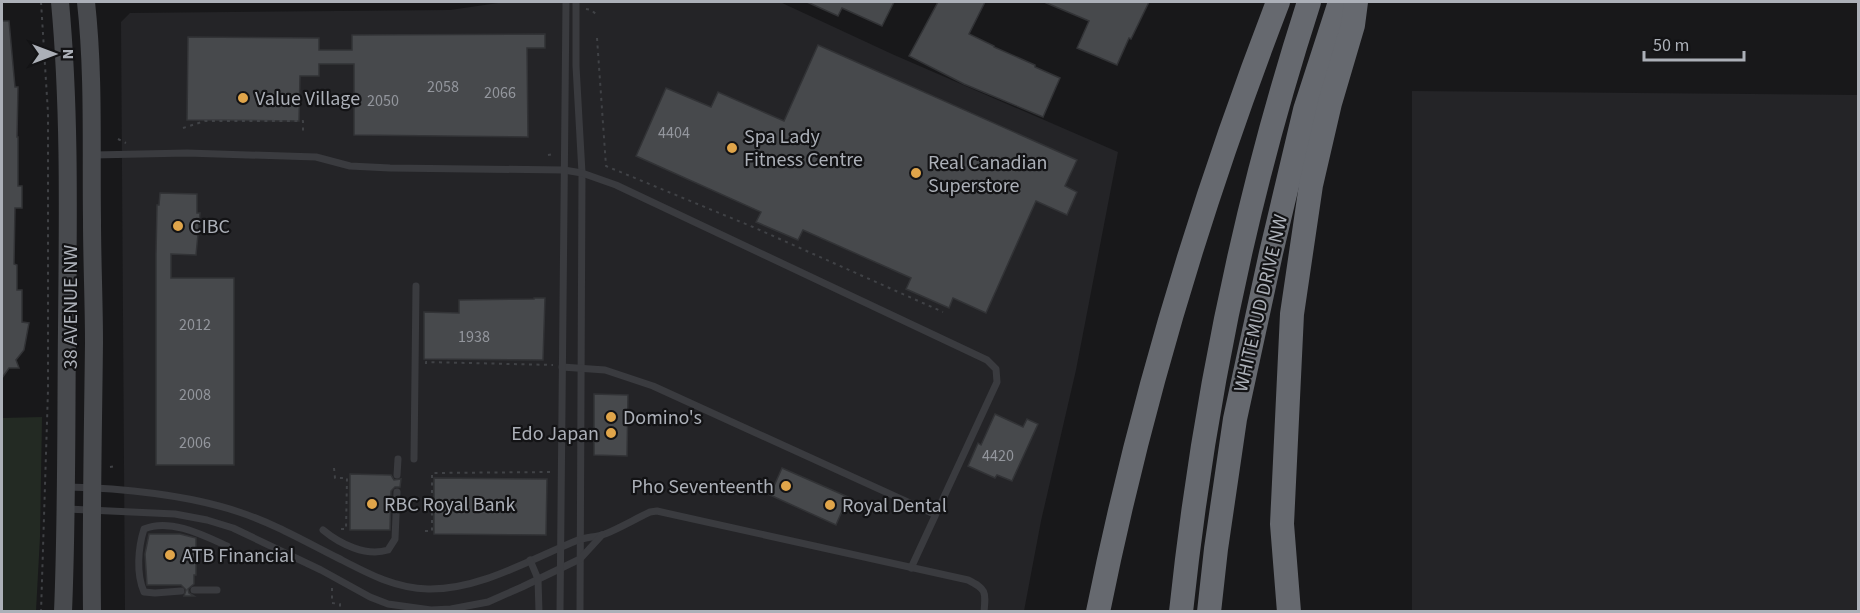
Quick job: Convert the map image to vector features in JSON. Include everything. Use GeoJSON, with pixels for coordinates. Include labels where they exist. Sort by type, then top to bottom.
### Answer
{"type":"FeatureCollection","features":[{"type":"Feature","properties":{"kind":"highway"},"geometry":{"type":"LineString","coordinates":[[1098,612],[1149,394],[1209,200],[1253,67],[1278,2]]}},
{"type":"Feature","properties":{"kind":"highway","name":"WHITEMUD DRIVE NW"},"geometry":{"type":"LineString","coordinates":[[1181,612],[1188,543],[1208,410],[1243,236],[1280,90],[1309,2]]}},
{"type":"Feature","properties":{"kind":"highway","name":"WHITEMUD DRIVE NW"},"geometry":{"type":"LineString","coordinates":[[1209,612],[1235,418],[1305,110],[1340,2]]}},
{"type":"Feature","properties":{"kind":"highway"},"geometry":{"type":"LineString","coordinates":[[1289,612],[1282,524],[1292,314],[1311,185],[1330,103],[1353,25],[1356,2]]}},
{"type":"Feature","properties":{"kind":"main road","name":"38 AVENUE NW"},"geometry":{"type":"LineString","coordinates":[[60,2],[66,79],[67,169],[65,612]]}},
{"type":"Feature","properties":{"kind":"main road","name":"38 AVENUE NW"},"geometry":{"type":"LineString","coordinates":[[86,2],[92,72],[94,341],[91,488],[92,612]]}},
{"type":"Feature","properties":{"kind":"lane"},"geometry":{"type":"LineString","coordinates":[[560,612],[566,2]]}},
{"type":"Feature","properties":{"kind":"lane"},"geometry":{"type":"LineString","coordinates":[[576,2],[576,66],[582,173],[580,612]]}},
{"type":"Feature","properties":{"kind":"lane"},"geometry":{"type":"LineString","coordinates":[[92,155],[187,153],[316,156],[350,166],[564,170],[582,173],[616,185],[994,365],[997,382],[911,568]]}},
{"type":"Feature","properties":{"kind":"lane"},"geometry":{"type":"LineString","coordinates":[[414,459],[417,286]]}},
{"type":"Feature","properties":{"kind":"lane"},"geometry":{"type":"LineString","coordinates":[[562,368],[613,372],[653,386],[934,514]]}},
{"type":"Feature","properties":{"kind":"lane"},"geometry":{"type":"LineString","coordinates":[[397,475],[398,459]]}},
{"type":"Feature","properties":{"kind":"lane"},"geometry":{"type":"LineString","coordinates":[[66,487],[176,498],[240,512],[386,582],[426,589],[448,588],[506,570],[581,539],[602,535],[650,512],[657,511],[968,580],[983,588],[984,612]]}},
{"type":"Feature","properties":{"kind":"lane"},"geometry":{"type":"LineString","coordinates":[[323,530],[350,547],[367,551],[388,550],[393,546],[395,539],[397,492]]}},
{"type":"Feature","properties":{"kind":"lane"},"geometry":{"type":"LineString","coordinates":[[66,509],[175,514],[207,520],[233,528],[321,570],[370,597],[388,604],[431,610],[488,602],[580,559],[602,535]]}},
{"type":"Feature","properties":{"kind":"lane"},"geometry":{"type":"LineString","coordinates":[[180,591],[144,592],[140,579],[141,542],[144,530],[154,525],[166,525],[210,538],[227,546]]}},
{"type":"Feature","properties":{"kind":"lane"},"geometry":{"type":"LineString","coordinates":[[530,560],[538,579],[539,612]]}},
{"type":"Feature","properties":{"kind":"lane"},"geometry":{"type":"LineString","coordinates":[[194,590],[217,590]]}},
{"type":"Feature","properties":{"kind":"path"},"geometry":{"type":"LineString","coordinates":[[41,2],[48,113],[48,390],[41,612]]}},
{"type":"Feature","properties":{"kind":"path"},"geometry":{"type":"LineString","coordinates":[[585,2],[585,9],[596,14]]}},
{"type":"Feature","properties":{"kind":"path"},"geometry":{"type":"LineString","coordinates":[[597,38],[606,166],[943,312]]}},
{"type":"Feature","properties":{"kind":"path"},"geometry":{"type":"LineString","coordinates":[[183,128],[206,121],[303,121],[303,132]]}},
{"type":"Feature","properties":{"kind":"path"},"geometry":{"type":"LineString","coordinates":[[775,238],[777,231]]}},
{"type":"Feature","properties":{"kind":"path"},"geometry":{"type":"LineString","coordinates":[[924,304],[927,298]]}},
{"type":"Feature","properties":{"kind":"path"},"geometry":{"type":"LineString","coordinates":[[426,370],[426,362],[553,365]]}},
{"type":"Feature","properties":{"kind":"path"},"geometry":{"type":"LineString","coordinates":[[110,467],[116,466]]}},
{"type":"Feature","properties":{"kind":"path"},"geometry":{"type":"LineString","coordinates":[[334,468],[335,478],[347,478],[346,530],[340,530],[339,533]]}},
{"type":"Feature","properties":{"kind":"path"},"geometry":{"type":"LineString","coordinates":[[425,531],[432,531],[432,473],[552,472]]}},
{"type":"Feature","properties":{"kind":"path"},"geometry":{"type":"LineString","coordinates":[[340,604],[340,612]]}},
{"type":"Feature","properties":{"kind":"shaded area"},"geometry":{"type":"Polygon","coordinates":[[[505,2],[780,2],[892,54],[1118,152],[1076,370],[1041,521],[1024,611],[125,611],[121,22],[130,13],[450,10],[505,2]]]}},
{"type":"Feature","properties":{"kind":"shaded area"},"geometry":{"type":"Polygon","coordinates":[[[1412,91],[1858,95],[1858,611],[1412,611],[1412,91]]]}},
{"type":"Feature","properties":{"kind":"shaded area"},"geometry":{"type":"Polygon","coordinates":[[[42,417],[36,611],[2,611],[2,418],[42,417]]]}},
{"type":"Feature","properties":{"kind":"building"},"geometry":{"type":"Polygon","coordinates":[[[807,2],[894,2],[882,26],[842,8],[838,16],[807,2]]]}},
{"type":"Feature","properties":{"kind":"building"},"geometry":{"type":"Polygon","coordinates":[[[938,2],[985,2],[969,34],[1060,78],[1043,117],[964,84],[909,56],[938,2]]]}},
{"type":"Feature","properties":{"kind":"building"},"geometry":{"type":"Polygon","coordinates":[[[1044,2],[1149,2],[1117,65],[1077,48],[1089,21],[1044,2]]]}},
{"type":"Feature","properties":{"kind":"building"},"geometry":{"type":"Polygon","coordinates":[[[2,21],[9,21],[15,87],[18,87],[18,186],[22,186],[22,208],[15,208],[14,264],[17,265],[17,290],[22,290],[22,322],[29,323],[24,350],[16,360],[19,368],[9,368],[2,378],[2,21]]]}},
{"type":"Feature","properties":{"kind":"building"},"geometry":{"type":"Polygon","coordinates":[[[545,34],[545,48],[527,48],[528,137],[354,135],[354,64],[319,64],[319,76],[300,76],[299,121],[187,120],[188,37],[319,38],[319,50],[352,50],[352,35],[545,34]]]}},
{"type":"Feature","properties":{"kind":"building","name":"Real Canadian Superstore"},"geometry":{"type":"Polygon","coordinates":[[[818,45],[1077,160],[1065,186],[1077,192],[1067,215],[1036,201],[986,313],[953,298],[949,308],[906,289],[911,278],[803,230],[798,240],[756,222],[761,212],[636,156],[666,88],[711,107],[718,92],[784,121],[818,45]]]}},
{"type":"Feature","properties":{"kind":"building"},"geometry":{"type":"Polygon","coordinates":[[[160,193],[197,194],[197,213],[200,213],[196,255],[171,254],[171,278],[234,278],[234,465],[156,465],[156,254],[157,205],[159,205],[160,193]]]}},
{"type":"Feature","properties":{"kind":"building"},"geometry":{"type":"Polygon","coordinates":[[[545,298],[543,360],[424,359],[424,312],[459,313],[459,300],[545,298]]]}},
{"type":"Feature","properties":{"kind":"building"},"geometry":{"type":"Polygon","coordinates":[[[594,394],[628,395],[627,456],[594,455],[594,394]]]}},
{"type":"Feature","properties":{"kind":"building"},"geometry":{"type":"Polygon","coordinates":[[[995,414],[1023,427],[1027,419],[1038,424],[1012,481],[997,475],[995,478],[968,466],[978,443],[981,445],[995,414]]]}},
{"type":"Feature","properties":{"kind":"building"},"geometry":{"type":"Polygon","coordinates":[[[782,468],[848,497],[836,525],[770,495],[782,468]]]}},
{"type":"Feature","properties":{"kind":"building","name":"RBC Royal Bank"},"geometry":{"type":"Polygon","coordinates":[[[350,474],[391,475],[394,480],[401,479],[400,487],[395,487],[391,491],[390,530],[350,530],[350,474]]]}},
{"type":"Feature","properties":{"kind":"building"},"geometry":{"type":"Polygon","coordinates":[[[434,478],[547,479],[546,535],[434,534],[434,478]]]}},
{"type":"Feature","properties":{"kind":"building","name":"ATB Financial"},"geometry":{"type":"Polygon","coordinates":[[[149,534],[180,534],[196,538],[196,575],[194,575],[194,584],[188,589],[189,593],[194,596],[184,596],[186,590],[181,585],[147,585],[145,554],[149,534]]]}},
{"type":"Feature","properties":{"kind":"place","name":"Value Village"},"geometry":{"type":"Point","coordinates":[243,98]}},
{"type":"Feature","properties":{"kind":"place","name":"Spa Lady Fitness Centre"},"geometry":{"type":"Point","coordinates":[732,148]}},
{"type":"Feature","properties":{"kind":"place","name":"Real Canadian Superstore"},"geometry":{"type":"Point","coordinates":[916,173]}},
{"type":"Feature","properties":{"kind":"place","name":"CIBC"},"geometry":{"type":"Point","coordinates":[178,226]}},
{"type":"Feature","properties":{"kind":"place","name":"Domino's"},"geometry":{"type":"Point","coordinates":[611,417]}},
{"type":"Feature","properties":{"kind":"place","name":"Edo Japan"},"geometry":{"type":"Point","coordinates":[611,433]}},
{"type":"Feature","properties":{"kind":"place","name":"Pho Seventeenth"},"geometry":{"type":"Point","coordinates":[786,486]}},
{"type":"Feature","properties":{"kind":"place","name":"RBC Royal Bank"},"geometry":{"type":"Point","coordinates":[372,504]}},
{"type":"Feature","properties":{"kind":"place","name":"Royal Dental"},"geometry":{"type":"Point","coordinates":[830,505]}},
{"type":"Feature","properties":{"kind":"place","name":"ATB Financial"},"geometry":{"type":"Point","coordinates":[170,555]}}]}
